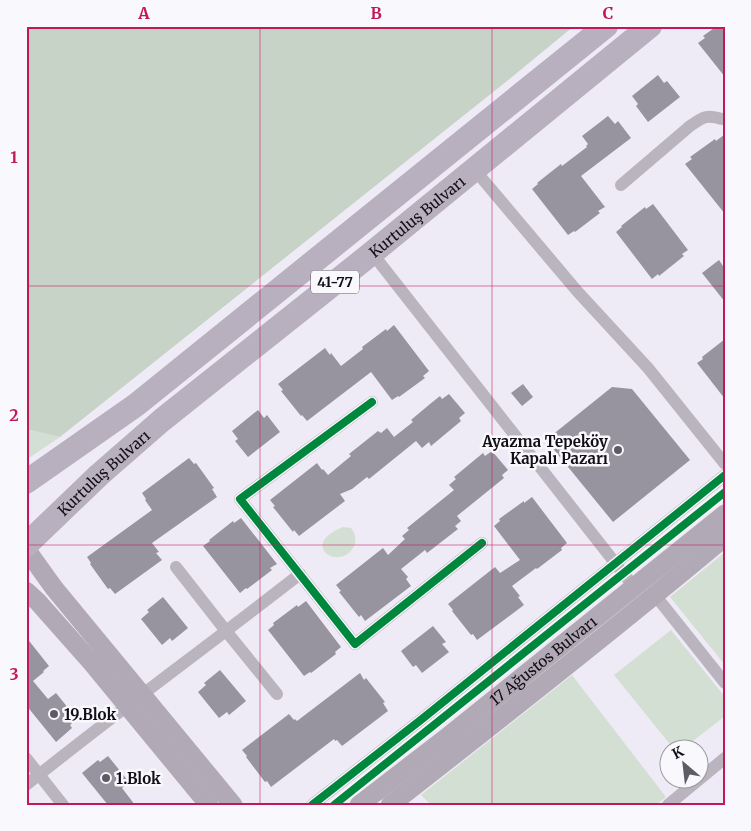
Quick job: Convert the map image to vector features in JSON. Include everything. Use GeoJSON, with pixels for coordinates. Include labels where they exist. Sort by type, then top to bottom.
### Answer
{"type":"FeatureCollection","features":[{"type":"Feature","properties":{"kind":"highway","name":"Kurtuluş Bulvarı"},"geometry":{"type":"LineString","coordinates":[[26,482],[136,405],[606,26]]}},
{"type":"Feature","properties":{"kind":"highway","name":"Kurtuluş Bulvarı"},"geometry":{"type":"LineString","coordinates":[[26,545],[99,475],[162,420],[372,253],[650,26]]}},
{"type":"Feature","properties":{"kind":"main road","name":"17 Ağustos Bulvarı"},"geometry":{"type":"LineString","coordinates":[[359,805],[454,732],[725,514]]}},
{"type":"Feature","properties":{"kind":"main road","name":"17 Ağustos Bulvarı"},"geometry":{"type":"LineString","coordinates":[[390,805],[655,595],[725,537]]}},
{"type":"Feature","properties":{"kind":"main road"},"geometry":{"type":"LineString","coordinates":[[26,549],[209,805]]}},
{"type":"Feature","properties":{"kind":"main road"},"geometry":{"type":"LineString","coordinates":[[26,591],[70,638],[135,700],[233,805]]}},
{"type":"Feature","properties":{"kind":"street"},"geometry":{"type":"LineString","coordinates":[[621,185],[700,118],[715,116],[724,120]]}},
{"type":"Feature","properties":{"kind":"street"},"geometry":{"type":"LineString","coordinates":[[474,169],[577,291],[648,368],[725,464]]}},
{"type":"Feature","properties":{"kind":"street"},"geometry":{"type":"LineString","coordinates":[[372,253],[634,587]]}},
{"type":"Feature","properties":{"kind":"street"},"geometry":{"type":"LineString","coordinates":[[372,402],[240,499],[355,644],[482,543]]}},
{"type":"Feature","properties":{"kind":"street"},"geometry":{"type":"LineString","coordinates":[[312,805],[725,475]]}},
{"type":"Feature","properties":{"kind":"street"},"geometry":{"type":"LineString","coordinates":[[176,567],[277,694]]}},
{"type":"Feature","properties":{"kind":"street"},"geometry":{"type":"LineString","coordinates":[[26,785],[300,574]]}},
{"type":"Feature","properties":{"kind":"street"},"geometry":{"type":"LineString","coordinates":[[655,595],[725,683]]}},
{"type":"Feature","properties":{"kind":"street"},"geometry":{"type":"LineString","coordinates":[[26,758],[63,805]]}},
{"type":"Feature","properties":{"kind":"street"},"geometry":{"type":"LineString","coordinates":[[668,805],[725,758]]}},
{"type":"Feature","properties":{"kind":"shaded area"},"geometry":{"type":"Polygon","coordinates":[[[26,429],[60,437],[26,460],[26,429]]]}},
{"type":"Feature","properties":{"kind":"shaded area"},"geometry":{"type":"Polygon","coordinates":[[[343,527],[351,528],[355,537],[355,544],[348,554],[333,557],[326,553],[323,548],[323,541],[330,534],[343,527]]]}},
{"type":"Feature","properties":{"kind":"shaded area"},"geometry":{"type":"Polygon","coordinates":[[[725,552],[725,665],[670,597],[725,552]]]}},
{"type":"Feature","properties":{"kind":"shaded area"},"geometry":{"type":"Polygon","coordinates":[[[671,630],[725,697],[725,716],[697,738],[665,738],[614,675],[671,630]]]}},
{"type":"Feature","properties":{"kind":"shaded area"},"geometry":{"type":"Polygon","coordinates":[[[572,675],[666,797],[656,805],[431,805],[421,795],[572,675]]]}},
{"type":"Feature","properties":{"kind":"green space"},"geometry":{"type":"Polygon","coordinates":[[[26,26],[574,26],[60,437],[26,429],[26,26]]]}},
{"type":"Feature","properties":{"kind":"building"},"geometry":{"type":"Polygon","coordinates":[[[717,26],[725,26],[725,77],[698,43],[705,38],[703,36],[717,26]]]}},
{"type":"Feature","properties":{"kind":"building"},"geometry":{"type":"Polygon","coordinates":[[[658,75],[664,83],[667,81],[680,97],[648,122],[636,106],[638,104],[632,96],[658,75]]]}},
{"type":"Feature","properties":{"kind":"building"},"geometry":{"type":"Polygon","coordinates":[[[608,116],[615,124],[618,121],[631,138],[581,176],[605,207],[575,232],[568,235],[532,189],[561,164],[562,166],[587,147],[588,144],[582,136],[608,116]]]}},
{"type":"Feature","properties":{"kind":"building"},"geometry":{"type":"Polygon","coordinates":[[[725,134],[725,214],[685,164],[692,159],[690,157],[725,134]]]}},
{"type":"Feature","properties":{"kind":"building"},"geometry":{"type":"Polygon","coordinates":[[[653,204],[688,250],[682,254],[684,256],[659,276],[658,274],[652,279],[616,232],[645,207],[646,209],[653,204]]]}},
{"type":"Feature","properties":{"kind":"building"},"geometry":{"type":"Polygon","coordinates":[[[719,260],[725,269],[725,302],[702,273],[719,260]]]}},
{"type":"Feature","properties":{"kind":"building"},"geometry":{"type":"Polygon","coordinates":[[[394,325],[429,371],[423,376],[425,378],[399,397],[392,400],[371,372],[307,421],[281,391],[283,390],[278,384],[325,348],[341,366],[363,349],[362,347],[394,325]]]}},
{"type":"Feature","properties":{"kind":"building"},"geometry":{"type":"Polygon","coordinates":[[[725,339],[725,399],[697,363],[725,339]]]}},
{"type":"Feature","properties":{"kind":"building"},"geometry":{"type":"Polygon","coordinates":[[[523,384],[533,397],[522,406],[511,393],[523,384]]]}},
{"type":"Feature","properties":{"kind":"building","name":"Ayazma Tepeköy Kapalı Pazarı"},"geometry":{"type":"Polygon","coordinates":[[[612,387],[632,389],[690,460],[613,522],[546,440],[612,387]]]}},
{"type":"Feature","properties":{"kind":"building"},"geometry":{"type":"Polygon","coordinates":[[[449,394],[465,413],[459,418],[461,421],[431,446],[429,442],[422,448],[416,441],[369,479],[367,477],[352,489],[340,494],[345,501],[299,536],[294,530],[293,532],[273,507],[275,506],[270,500],[317,463],[328,475],[351,456],[349,454],[378,431],[381,433],[387,428],[394,437],[440,396],[442,399],[449,394]]]}},
{"type":"Feature","properties":{"kind":"building"},"geometry":{"type":"Polygon","coordinates":[[[258,410],[264,418],[267,415],[280,432],[248,457],[235,441],[238,439],[232,431],[258,410]]]}},
{"type":"Feature","properties":{"kind":"building"},"geometry":{"type":"Polygon","coordinates":[[[492,451],[508,470],[502,475],[504,478],[457,516],[461,521],[455,526],[458,529],[427,553],[425,550],[401,569],[408,577],[406,579],[411,586],[365,621],[361,615],[359,617],[339,592],[341,591],[336,585],[383,548],[388,555],[405,539],[402,536],[409,530],[407,528],[454,490],[449,485],[456,479],[454,477],[483,453],[485,456],[492,451]]]}},
{"type":"Feature","properties":{"kind":"building"},"geometry":{"type":"Polygon","coordinates":[[[189,458],[194,464],[196,463],[214,488],[212,489],[217,497],[152,543],[159,552],[156,553],[162,560],[115,594],[110,588],[108,589],[87,557],[152,510],[142,493],[189,458]]]}},
{"type":"Feature","properties":{"kind":"building"},"geometry":{"type":"Polygon","coordinates":[[[532,497],[567,543],[561,548],[562,550],[512,586],[524,605],[477,640],[473,634],[471,635],[448,604],[495,567],[500,573],[520,560],[494,526],[500,521],[499,519],[532,497]]]}},
{"type":"Feature","properties":{"kind":"building"},"geometry":{"type":"Polygon","coordinates":[[[241,518],[277,564],[270,568],[272,570],[240,593],[203,546],[233,521],[234,523],[241,518]]]}},
{"type":"Feature","properties":{"kind":"building"},"geometry":{"type":"Polygon","coordinates":[[[163,597],[188,628],[172,641],[170,638],[162,645],[141,619],[149,612],[147,610],[163,597]]]}},
{"type":"Feature","properties":{"kind":"building"},"geometry":{"type":"Polygon","coordinates":[[[306,601],[341,647],[335,652],[336,654],[304,676],[268,630],[274,625],[273,623],[297,605],[298,607],[306,601]]]}},
{"type":"Feature","properties":{"kind":"building"},"geometry":{"type":"Polygon","coordinates":[[[433,626],[446,642],[442,644],[449,652],[422,673],[416,665],[413,667],[401,651],[433,626]]]}},
{"type":"Feature","properties":{"kind":"building"},"geometry":{"type":"Polygon","coordinates":[[[26,637],[49,666],[33,681],[48,699],[56,693],[77,719],[70,725],[72,728],[56,742],[26,705],[26,637]]]}},
{"type":"Feature","properties":{"kind":"building"},"geometry":{"type":"Polygon","coordinates":[[[220,670],[246,701],[229,715],[227,712],[219,718],[198,692],[206,685],[204,683],[220,670]]]}},
{"type":"Feature","properties":{"kind":"building"},"geometry":{"type":"Polygon","coordinates":[[[360,673],[364,680],[366,678],[385,702],[383,703],[388,711],[342,746],[334,739],[271,787],[267,781],[265,782],[242,750],[289,714],[297,721],[360,673]]]}},
{"type":"Feature","properties":{"kind":"building","name":"1.Blok"},"geometry":{"type":"Polygon","coordinates":[[[108,756],[129,782],[122,788],[135,805],[108,805],[82,773],[98,760],[100,762],[108,756]]]}},
{"type":"Feature","properties":{"kind":"cycle path"},"geometry":{"type":"LineString","coordinates":[[372,402],[240,499],[355,644],[482,543]]}},
{"type":"Feature","properties":{"kind":"cycle path"},"geometry":{"type":"LineString","coordinates":[[312,805],[725,475]]}},
{"type":"Feature","properties":{"kind":"cycle path"},"geometry":{"type":"LineString","coordinates":[[334,805],[725,492]]}},
{"type":"Feature","properties":{"kind":"place","name":"Ayazma Tepeköy Kapalı Pazarı"},"geometry":{"type":"Point","coordinates":[618,450]}},
{"type":"Feature","properties":{"kind":"place","name":"19.Blok"},"geometry":{"type":"Point","coordinates":[54,714]}},
{"type":"Feature","properties":{"kind":"place","name":"1.Blok"},"geometry":{"type":"Point","coordinates":[106,778]}}]}
